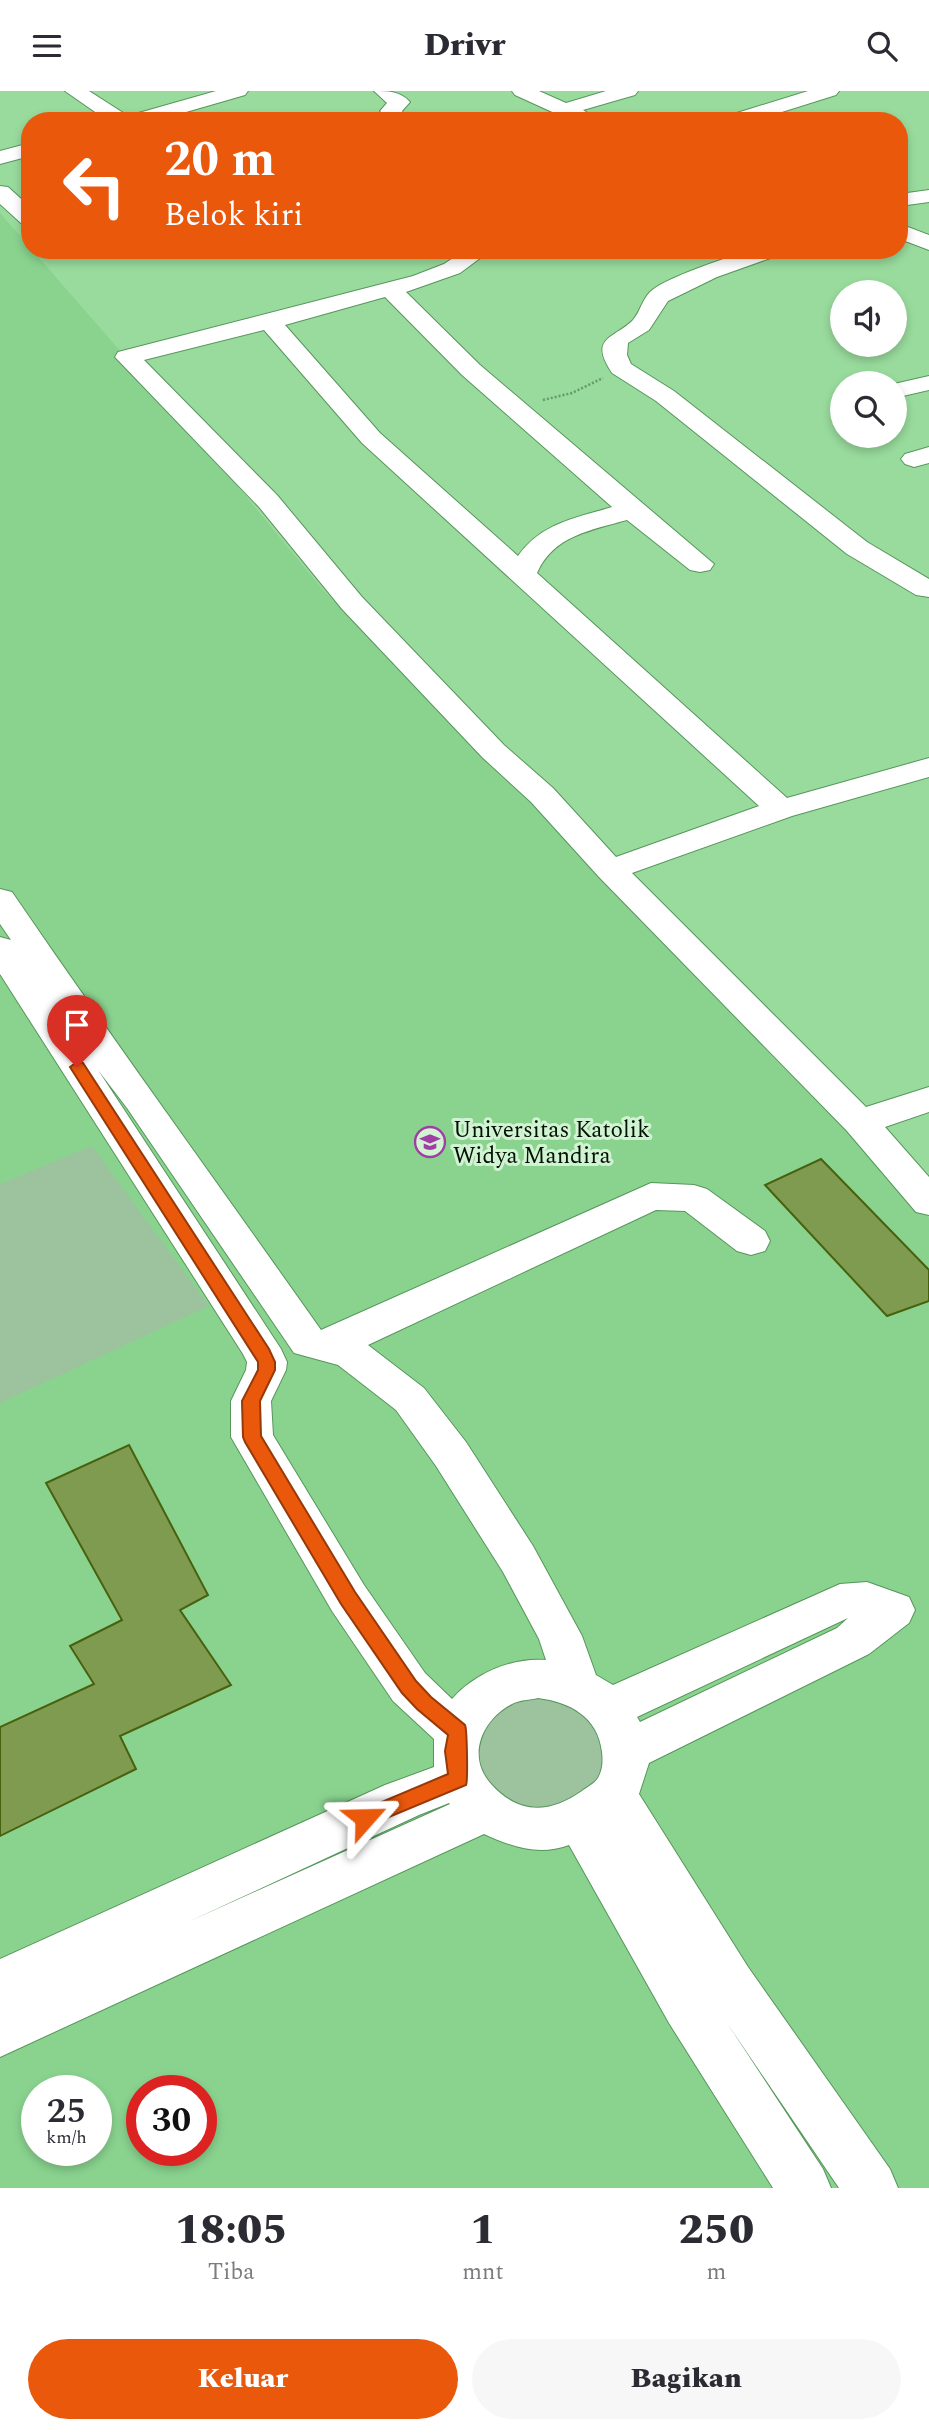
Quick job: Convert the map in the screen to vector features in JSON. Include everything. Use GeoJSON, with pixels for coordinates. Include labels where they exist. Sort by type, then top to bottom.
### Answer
{"type":"FeatureCollection","features":[{"type":"Feature","properties":{"kind":"street"},"geometry":{"type":"LineString","coordinates":[[75,91],[108,112]]}},
{"type":"Feature","properties":{"kind":"street"},"geometry":{"type":"LineString","coordinates":[[163,112],[238,91]]}},
{"type":"Feature","properties":{"kind":"street"},"geometry":{"type":"LineString","coordinates":[[384,91],[400,102],[391,112]]}},
{"type":"Feature","properties":{"kind":"street"},"geometry":{"type":"LineString","coordinates":[[522,91],[568,112]]}},
{"type":"Feature","properties":{"kind":"street"},"geometry":{"type":"LineString","coordinates":[[563,110],[628,91]]}},
{"type":"Feature","properties":{"kind":"street"},"geometry":{"type":"LineString","coordinates":[[762,112],[830,91]]}},
{"type":"Feature","properties":{"kind":"street"},"geometry":{"type":"LineString","coordinates":[[783,106],[791,112]]}},
{"type":"Feature","properties":{"kind":"street"},"geometry":{"type":"LineString","coordinates":[[0,158],[21,152]]}},
{"type":"Feature","properties":{"kind":"street"},"geometry":{"type":"LineString","coordinates":[[0,192],[21,211]]}},
{"type":"Feature","properties":{"kind":"street"},"geometry":{"type":"LineString","coordinates":[[908,199],[929,196]]}},
{"type":"Feature","properties":{"kind":"street"},"geometry":{"type":"LineString","coordinates":[[908,234],[929,243]]}},
{"type":"Feature","properties":{"kind":"street"},"geometry":{"type":"LineString","coordinates":[[467,259],[453,269],[390,289],[270,323],[127,357],[268,501],[352,603],[493,751],[542,795],[610,870],[860,1122],[929,1202]]}},
{"type":"Feature","properties":{"kind":"street"},"geometry":{"type":"LineString","coordinates":[[746,259],[709,272],[659,296],[641,325],[619,339],[615,355],[621,367],[665,396],[857,548],[928,590]]}},
{"type":"Feature","properties":{"kind":"street"},"geometry":{"type":"LineString","coordinates":[[390,289],[471,370],[631,510],[700,563]]}},
{"type":"Feature","properties":{"kind":"street"},"geometry":{"type":"LineString","coordinates":[[270,323],[371,438],[781,809]]}},
{"type":"Feature","properties":{"kind":"street"},"geometry":{"type":"LineString","coordinates":[[907,388],[929,383]]}},
{"type":"Feature","properties":{"kind":"street"},"geometry":{"type":"LineString","coordinates":[[523,575],[532,551],[554,534],[631,510]]}},
{"type":"Feature","properties":{"kind":"street"},"geometry":{"type":"LineString","coordinates":[[610,870],[781,809],[929,767]]}},
{"type":"Feature","properties":{"kind":"street"},"geometry":{"type":"LineString","coordinates":[[0,899],[105,1055],[140,1099],[308,1342],[350,1353],[410,1399],[451,1454],[518,1559],[592,1698],[618,1724],[606,1789],[687,2006],[804,2188]]}},
{"type":"Feature","properties":{"kind":"street"},"geometry":{"type":"LineString","coordinates":[[0,948],[261,1349],[267,1362],[266,1370],[251,1401],[252,1437],[348,1598],[409,1687],[458,1732]]}},
{"type":"Feature","properties":{"kind":"street"},"geometry":{"type":"LineString","coordinates":[[860,1122],[929,1099]]}},
{"type":"Feature","properties":{"kind":"street"},"geometry":{"type":"LineString","coordinates":[[325,1348],[651,1196],[694,1198],[751,1241]]}},
{"type":"Feature","properties":{"kind":"street"},"geometry":{"type":"LineString","coordinates":[[850,1598],[872,1601],[893,1610],[853,1641],[606,1789],[548,1829],[515,1826],[472,1795],[455,1751],[458,1732],[467,1714],[481,1699],[498,1688],[517,1682],[538,1679],[558,1681],[592,1698],[850,1598]]}},
{"type":"Feature","properties":{"kind":"street"},"geometry":{"type":"LineString","coordinates":[[606,1789],[730,1984],[871,2188]]}},
{"type":"Feature","properties":{"kind":"street"},"geometry":{"type":"LineString","coordinates":[[0,1985],[210,1911],[472,1795]]}},
{"type":"Feature","properties":{"kind":"street"},"geometry":{"type":"LineString","coordinates":[[0,2032],[210,1911]]}},
{"type":"Feature","properties":{"kind":"street"},"geometry":{"type":"LineString","coordinates":[[687,2006],[730,1984]]}},
{"type":"Feature","properties":{"kind":"path"},"geometry":{"type":"LineString","coordinates":[[514,407],[572,393],[621,367]]}},
{"type":"Feature","properties":{"kind":"shaded area","name":"Universitas Katolik Widya Mandira"},"geometry":{"type":"Polygon","coordinates":[[[0,213],[21,237],[21,259],[40,259],[230,477],[324,591],[789,1066],[929,1218],[929,2188],[0,2188],[0,213]]]}},
{"type":"Feature","properties":{"kind":"shaded area"},"geometry":{"type":"Polygon","coordinates":[[[92,1146],[209,1306],[0,1403],[0,1184],[92,1146]]]}},
{"type":"Feature","properties":{"kind":"shaded area"},"geometry":{"type":"Polygon","coordinates":[[[551,1697],[566,1702],[589,1718],[604,1741],[606,1766],[600,1778],[578,1798],[565,1804],[536,1809],[508,1803],[492,1793],[475,1770],[477,1742],[485,1723],[501,1709],[527,1698],[551,1697]]]}},
{"type":"Feature","properties":{"kind":"building"},"geometry":{"type":"Polygon","coordinates":[[[821,1159],[929,1270],[929,1301],[887,1316],[765,1185],[821,1159]]]}},
{"type":"Feature","properties":{"kind":"building"},"geometry":{"type":"Polygon","coordinates":[[[129,1445],[208,1595],[180,1610],[231,1685],[120,1736],[136,1769],[0,1836],[0,1727],[94,1684],[70,1646],[122,1620],[46,1483],[129,1445]]]}},
{"type":"Feature","properties":{"kind":"place","name":"Universitas Katolik Widya Mandira"},"geometry":{"type":"Point","coordinates":[430,1142]}},
{"type":"Feature","properties":{"kind":"route"},"geometry":{"type":"LineString","coordinates":[[77,1067],[261,1349],[267,1362],[266,1370],[251,1401],[252,1437],[348,1598],[409,1687],[458,1732],[455,1751],[458,1779],[402,1800],[365,1818]]}}]}
